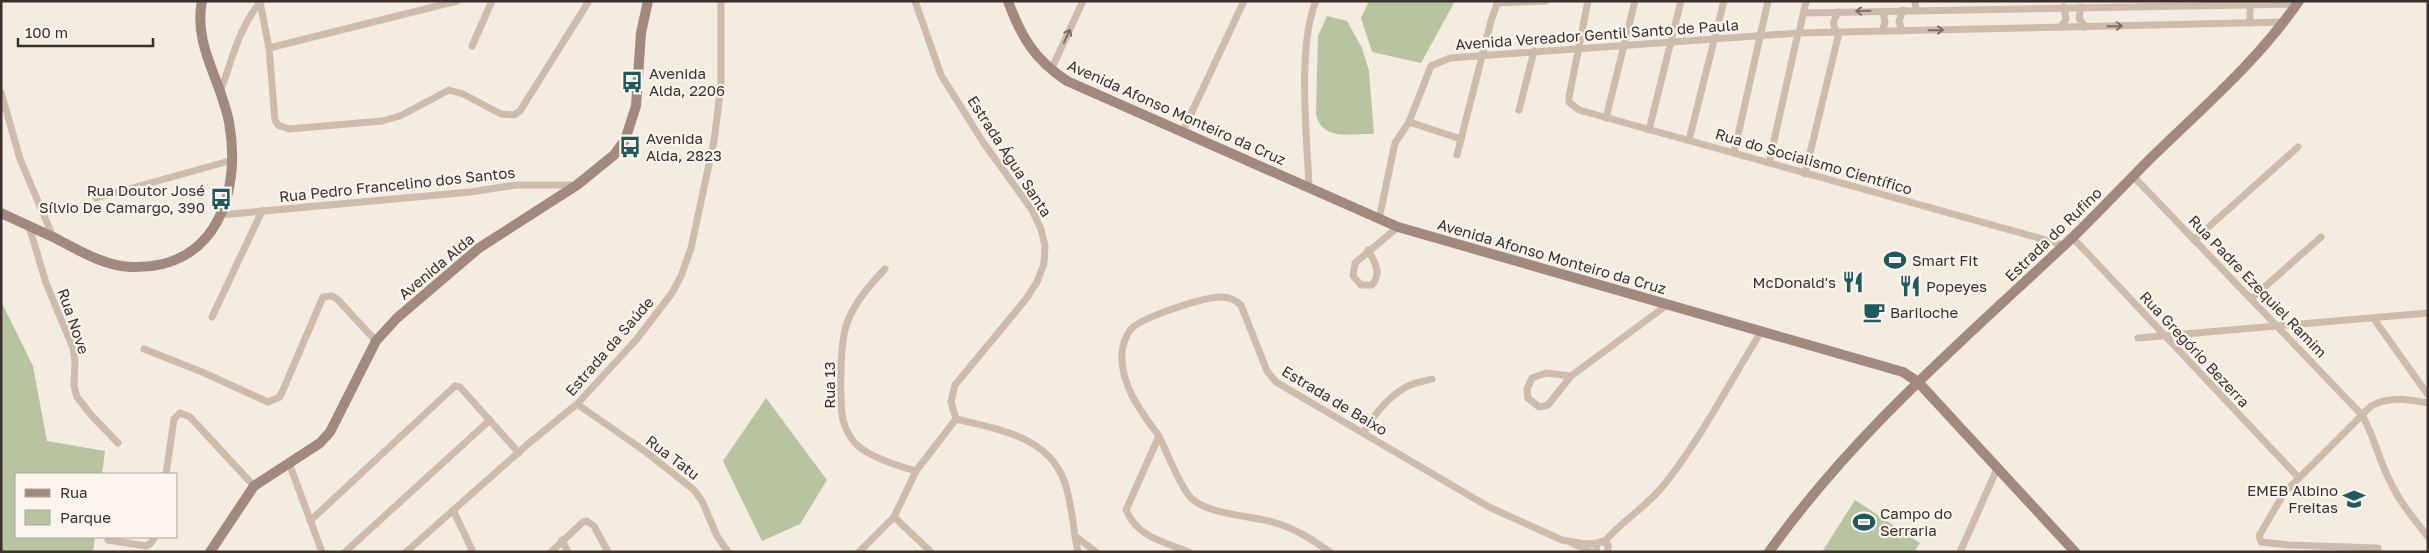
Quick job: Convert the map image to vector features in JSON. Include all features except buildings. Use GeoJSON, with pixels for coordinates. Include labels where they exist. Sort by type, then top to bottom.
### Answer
{"type":"FeatureCollection","features":[{"type":"Feature","properties":{"kind":"street"},"geometry":{"type":"LineString","coordinates":[[1,213],[94,258],[130,267],[161,264],[177,259],[203,241],[220,215],[229,193],[232,160],[229,122],[220,92],[206,57],[200,31],[202,1]]}},
{"type":"Feature","properties":{"kind":"street"},"geometry":{"type":"LineString","coordinates":[[269,48],[457,1]]}},
{"type":"Feature","properties":{"kind":"street"},"geometry":{"type":"LineString","coordinates":[[472,46],[492,1]]}},
{"type":"Feature","properties":{"kind":"street"},"geometry":{"type":"LineString","coordinates":[[260,2],[269,48],[274,120],[278,125],[289,129],[382,121],[400,116],[449,90],[464,94],[501,114],[514,116],[520,111],[589,1]]}},
{"type":"Feature","properties":{"kind":"street","name":"Avenida Alda"},"geometry":{"type":"LineString","coordinates":[[210,552],[254,486],[320,443],[330,432],[376,341],[398,318],[479,248],[577,184],[614,155],[625,140],[632,123],[640,79],[641,32],[648,1]]}},
{"type":"Feature","properties":{"kind":"street","name":"Estrada da Saúde"},"geometry":{"type":"LineString","coordinates":[[406,552],[577,404],[636,340],[661,308],[681,276],[698,219],[718,114],[722,66],[721,1]]}},
{"type":"Feature","properties":{"kind":"street","name":"Estrada Água Santa"},"geometry":{"type":"LineString","coordinates":[[915,1],[941,75],[983,142],[1032,210],[1042,229],[1045,246],[1044,264],[1037,282],[1026,299],[955,385],[951,402],[956,419]]}},
{"type":"Feature","properties":{"kind":"street","name":"Avenida Afonso Monteiro da Cruz"},"geometry":{"type":"LineString","coordinates":[[1008,1],[1024,38],[1035,55],[1051,70],[1082,88],[1398,227],[1761,332],[1883,364],[1903,372],[1918,382],[2075,552]]}},
{"type":"Feature","properties":{"kind":"street"},"geometry":{"type":"LineString","coordinates":[[1051,70],[1083,1]]}},
{"type":"Feature","properties":{"kind":"street"},"geometry":{"type":"LineString","coordinates":[[1182,133],[1244,1]]}},
{"type":"Feature","properties":{"kind":"street"},"geometry":{"type":"LineString","coordinates":[[1308,187],[1305,54],[1311,14],[1316,1]]}},
{"type":"Feature","properties":{"kind":"street"},"geometry":{"type":"LineString","coordinates":[[1457,155],[1498,2],[1545,1]]}},
{"type":"Feature","properties":{"kind":"street"},"geometry":{"type":"LineString","coordinates":[[1580,48],[1588,1]]}},
{"type":"Feature","properties":{"kind":"street"},"geometry":{"type":"LineString","coordinates":[[1606,118],[1635,1]]}},
{"type":"Feature","properties":{"kind":"street"},"geometry":{"type":"LineString","coordinates":[[1649,130],[1681,1]]}},
{"type":"Feature","properties":{"kind":"street"},"geometry":{"type":"LineString","coordinates":[[1689,140],[1724,1]]}},
{"type":"Feature","properties":{"kind":"street"},"geometry":{"type":"LineString","coordinates":[[1734,153],[1768,1]]}},
{"type":"Feature","properties":{"kind":"street"},"geometry":{"type":"LineString","coordinates":[[1769,164],[1806,1]]}},
{"type":"Feature","properties":{"kind":"street"},"geometry":{"type":"LineString","coordinates":[[1916,1],[1916,10]]}},
{"type":"Feature","properties":{"kind":"street"},"geometry":{"type":"LineString","coordinates":[[220,92],[238,37],[244,24],[260,2]]}},
{"type":"Feature","properties":{"kind":"street"},"geometry":{"type":"LineString","coordinates":[[1804,12],[2300,2]]}},
{"type":"Feature","properties":{"kind":"street","name":"Estrada do Rufino"},"geometry":{"type":"LineString","coordinates":[[1769,552],[1787,526],[1849,453],[1918,382],[2073,238],[2229,84],[2300,2]]}},
{"type":"Feature","properties":{"kind":"street"},"geometry":{"type":"LineString","coordinates":[[2250,3],[2250,23]]}},
{"type":"Feature","properties":{"kind":"street"},"geometry":{"type":"LineString","coordinates":[[2061,27],[2066,19],[2064,7]]}},
{"type":"Feature","properties":{"kind":"street"},"geometry":{"type":"LineString","coordinates":[[2081,7],[2079,18],[2085,27]]}},
{"type":"Feature","properties":{"kind":"street"},"geometry":{"type":"LineString","coordinates":[[1902,31],[1899,21],[1903,10]]}},
{"type":"Feature","properties":{"kind":"street"},"geometry":{"type":"LineString","coordinates":[[1882,11],[1885,22],[1882,31]]}},
{"type":"Feature","properties":{"kind":"street"},"geometry":{"type":"LineString","coordinates":[[1805,174],[1839,33],[1835,30],[1834,22],[1838,12]]}},
{"type":"Feature","properties":{"kind":"street","name":"Avenida Vereador Gentil Santo de Paula"},"geometry":{"type":"LineString","coordinates":[[1379,218],[1395,144],[1409,122],[1431,66],[1450,58],[1484,54],[1798,33],[2284,22]]}},
{"type":"Feature","properties":{"kind":"street","name":"Rua do Socialismo Científico"},"geometry":{"type":"LineString","coordinates":[[1580,48],[1569,91],[1569,102],[1573,106],[1606,118],[2064,245]]}},
{"type":"Feature","properties":{"kind":"street"},"geometry":{"type":"LineString","coordinates":[[1519,110],[1534,51]]}},
{"type":"Feature","properties":{"kind":"street"},"geometry":{"type":"LineString","coordinates":[[1,92],[20,159],[53,237]]}},
{"type":"Feature","properties":{"kind":"street"},"geometry":{"type":"LineString","coordinates":[[1409,122],[1461,138]]}},
{"type":"Feature","properties":{"kind":"street"},"geometry":{"type":"LineString","coordinates":[[2194,240],[2298,147]]}},
{"type":"Feature","properties":{"kind":"street"},"geometry":{"type":"LineString","coordinates":[[96,198],[232,160]]}},
{"type":"Feature","properties":{"kind":"street","name":"Rua Padre Ezequiel Ramim"},"geometry":{"type":"LineString","coordinates":[[2134,176],[2362,415],[2372,432],[2394,492],[2428,537]]}},
{"type":"Feature","properties":{"kind":"street","name":"Rua Pedro Francelino dos Santos"},"geometry":{"type":"LineString","coordinates":[[220,215],[470,192],[516,185],[577,184]]}},
{"type":"Feature","properties":{"kind":"street"},"geometry":{"type":"LineString","coordinates":[[212,317],[262,211]]}},
{"type":"Feature","properties":{"kind":"street","name":"Rua Nove"},"geometry":{"type":"LineString","coordinates":[[29,226],[46,283],[73,348],[75,362],[74,386],[77,397],[92,416],[118,442]]}},
{"type":"Feature","properties":{"kind":"street"},"geometry":{"type":"LineString","coordinates":[[1368,250],[1376,266],[1378,277],[1372,285],[1367,286],[1361,285],[1353,276],[1355,263],[1368,250],[1398,227]]}},
{"type":"Feature","properties":{"kind":"street","name":"Rua Gregório Bezerra"},"geometry":{"type":"LineString","coordinates":[[2073,238],[2163,336],[2298,477]]}},
{"type":"Feature","properties":{"kind":"street"},"geometry":{"type":"LineString","coordinates":[[2251,299],[2321,238]]}},
{"type":"Feature","properties":{"kind":"street","name":"Rua 13"},"geometry":{"type":"LineString","coordinates":[[885,269],[866,289],[847,325],[843,339],[842,415],[847,430],[855,443],[892,464],[916,471]]}},
{"type":"Feature","properties":{"kind":"street"},"geometry":{"type":"LineString","coordinates":[[144,349],[202,372],[268,402],[280,397],[323,297],[332,296],[337,299],[376,341]]}},
{"type":"Feature","properties":{"kind":"street","name":"Estrada de Baixo"},"geometry":{"type":"LineString","coordinates":[[1330,552],[1307,536],[1280,524],[1212,509],[1193,500],[1181,482],[1159,436],[1136,403],[1127,382],[1122,364],[1125,340],[1131,329],[1158,314],[1220,297],[1235,300],[1242,305],[1270,377],[1488,507],[1592,552]]}},
{"type":"Feature","properties":{"kind":"street"},"geometry":{"type":"LineString","coordinates":[[1571,376],[1539,374],[1529,382],[1528,398],[1540,407],[1548,405],[1571,376],[1666,305]]}},
{"type":"Feature","properties":{"kind":"street"},"geometry":{"type":"LineString","coordinates":[[2138,338],[2428,313]]}},
{"type":"Feature","properties":{"kind":"street"},"geometry":{"type":"LineString","coordinates":[[2374,319],[2428,395]]}},
{"type":"Feature","properties":{"kind":"street"},"geometry":{"type":"LineString","coordinates":[[1597,552],[1596,548],[1605,545],[1618,526],[1660,489],[1681,463],[1761,332]]}},
{"type":"Feature","properties":{"kind":"street"},"geometry":{"type":"LineString","coordinates":[[1364,432],[1384,403],[1413,384],[1432,379]]}},
{"type":"Feature","properties":{"kind":"street"},"geometry":{"type":"LineString","coordinates":[[310,522],[455,386],[460,387],[519,453]]}},
{"type":"Feature","properties":{"kind":"street"},"geometry":{"type":"LineString","coordinates":[[2378,548],[2289,546],[2261,542],[2259,536],[2278,502],[2298,477],[2371,406],[2387,400],[2410,400],[2428,403]]}},
{"type":"Feature","properties":{"kind":"street","name":"Rua Tatu"},"geometry":{"type":"LineString","coordinates":[[577,404],[646,452],[694,490],[717,536],[728,552]]}},
{"type":"Feature","properties":{"kind":"street"},"geometry":{"type":"LineString","coordinates":[[166,473],[174,419],[180,413],[190,417],[254,486]]}},
{"type":"Feature","properties":{"kind":"street"},"geometry":{"type":"LineString","coordinates":[[860,552],[894,518],[916,471],[956,419],[1014,434],[1032,442],[1048,454],[1059,469],[1067,490],[1078,552]]}},
{"type":"Feature","properties":{"kind":"street"},"geometry":{"type":"LineString","coordinates":[[345,552],[490,420]]}},
{"type":"Feature","properties":{"kind":"street"},"geometry":{"type":"LineString","coordinates":[[1159,436],[1135,485],[1126,510],[1130,520],[1144,532],[1189,552]]}},
{"type":"Feature","properties":{"kind":"street"},"geometry":{"type":"LineString","coordinates":[[289,463],[322,552]]}},
{"type":"Feature","properties":{"kind":"street"},"geometry":{"type":"LineString","coordinates":[[1960,552],[1997,469]]}},
{"type":"Feature","properties":{"kind":"street"},"geometry":{"type":"LineString","coordinates":[[454,510],[473,552]]}},
{"type":"Feature","properties":{"kind":"street"},"geometry":{"type":"LineString","coordinates":[[894,518],[931,552]]}},
{"type":"Feature","properties":{"kind":"street"},"geometry":{"type":"LineString","coordinates":[[551,552],[583,522],[594,526],[608,552]]}},
{"type":"Feature","properties":{"kind":"street"},"geometry":{"type":"LineString","coordinates":[[1075,536],[1096,552]]}},
{"type":"Feature","properties":{"kind":"street"},"geometry":{"type":"LineString","coordinates":[[108,540],[146,546],[154,538]]}},
{"type":"Feature","properties":{"kind":"street"},"geometry":{"type":"LineString","coordinates":[[562,540],[568,552]]}},
{"type":"Feature","properties":{"kind":"street","name":"Estrada de Baixo"},"geometry":{"type":"LineString","coordinates":[[1568,541],[1605,545]]}},
{"type":"Feature","properties":{"kind":"street"},"geometry":{"type":"LineString","coordinates":[[1605,545],[1613,552]]}},
{"type":"Feature","properties":{"kind":"green space"},"geometry":{"type":"Polygon","coordinates":[[[1369,1],[1455,1],[1421,63],[1372,52],[1361,18],[1369,1]]]}},
{"type":"Feature","properties":{"kind":"green space"},"geometry":{"type":"Polygon","coordinates":[[[1327,16],[1347,21],[1362,48],[1369,71],[1374,134],[1339,134],[1324,129],[1319,123],[1316,114],[1318,36],[1327,16]]]}},
{"type":"Feature","properties":{"kind":"green space"},"geometry":{"type":"Polygon","coordinates":[[[1,301],[33,366],[47,441],[105,451],[102,473],[15,473],[15,538],[95,538],[93,552],[1,552],[1,301]]]}},
{"type":"Feature","properties":{"kind":"green space"},"geometry":{"type":"Polygon","coordinates":[[[766,398],[827,480],[800,524],[762,541],[723,461],[766,398]]]}},
{"type":"Feature","properties":{"kind":"green space","name":"Campo do Serraria"},"geometry":{"type":"Polygon","coordinates":[[[1855,500],[1920,543],[1914,552],[1822,552],[1855,500]]]}},
{"type":"Feature","properties":{"kind":"place","name":"Avenida Alda, 2206"},"geometry":{"type":"Point","coordinates":[632,82]}},
{"type":"Feature","properties":{"kind":"place","name":"Avenida Alda, 2823"},"geometry":{"type":"Point","coordinates":[630,147]}},
{"type":"Feature","properties":{"kind":"place","name":"Rua Doutor José Sílvio De Camargo, 390"},"geometry":{"type":"Point","coordinates":[221,199]}},
{"type":"Feature","properties":{"kind":"place","name":"Smart Fit"},"geometry":{"type":"Point","coordinates":[1895,260]}},
{"type":"Feature","properties":{"kind":"place","name":"McDonald's"},"geometry":{"type":"Point","coordinates":[1853,282]}},
{"type":"Feature","properties":{"kind":"place","name":"Popeyes"},"geometry":{"type":"Point","coordinates":[1910,286]}},
{"type":"Feature","properties":{"kind":"place","name":"Bariloche"},"geometry":{"type":"Point","coordinates":[1874,312]}},
{"type":"Feature","properties":{"kind":"place","name":"EMEB Albino Freitas"},"geometry":{"type":"Point","coordinates":[2354,499]}},
{"type":"Feature","properties":{"kind":"place","name":"Campo do Serraria"},"geometry":{"type":"Point","coordinates":[1864,522]}}]}
